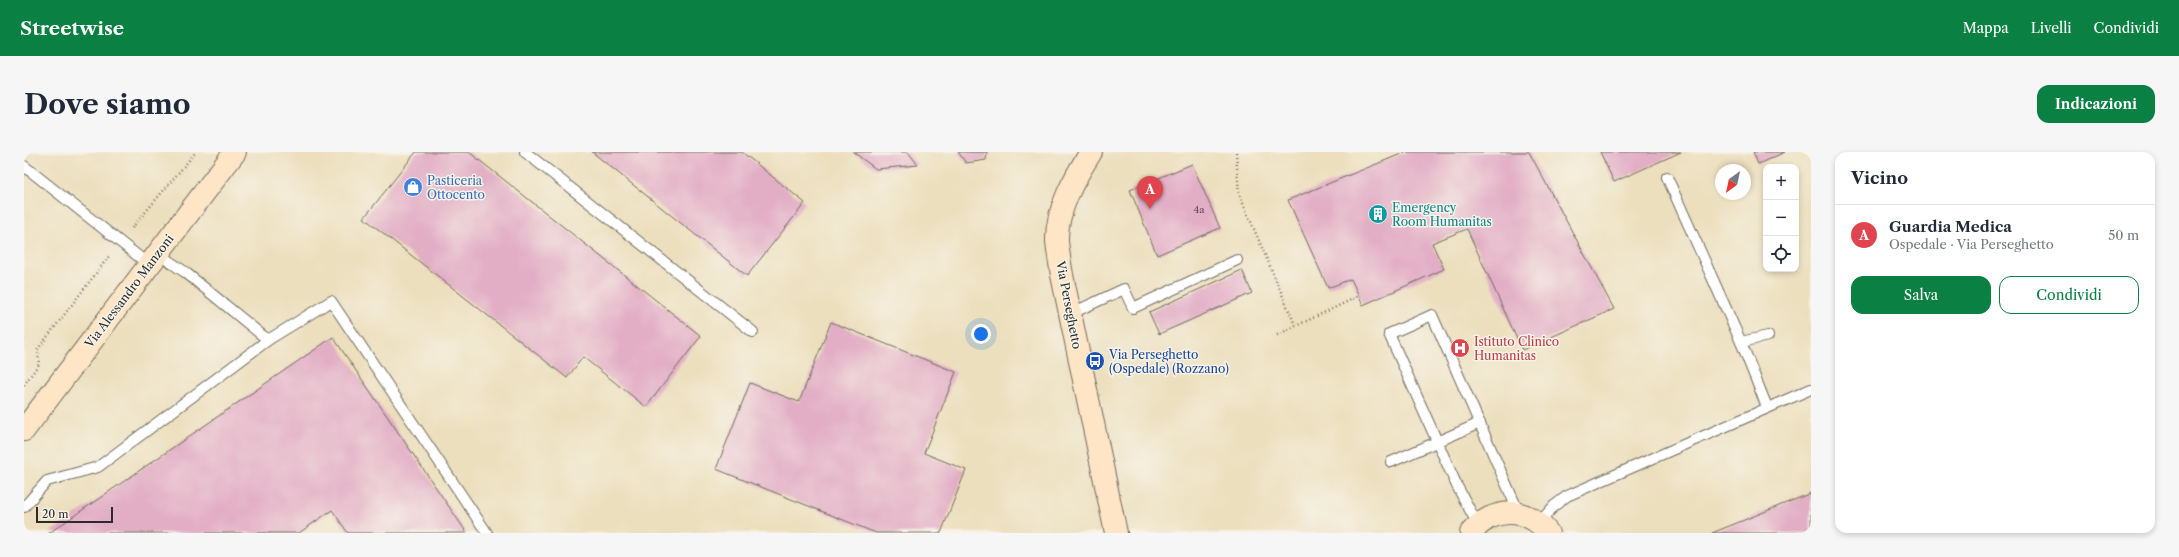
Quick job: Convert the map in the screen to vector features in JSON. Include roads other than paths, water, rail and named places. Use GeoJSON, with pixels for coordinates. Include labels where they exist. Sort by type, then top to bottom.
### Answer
{"type":"FeatureCollection","features":[{"type":"Feature","properties":{"kind":"street","name":"Via Alessandro Manzoni"},"geometry":{"type":"LineString","coordinates":[[24,430],[234,152]]}},
{"type":"Feature","properties":{"kind":"street","name":"Via Perseghetto"},"geometry":{"type":"LineString","coordinates":[[1091,152],[1073,180],[1063,206],[1057,239],[1070,314],[1116,533]]}},
{"type":"Feature","properties":{"kind":"street"},"geometry":{"type":"LineString","coordinates":[[1474,529],[1493,515],[1506,513],[1519,513],[1543,528]]}},
{"type":"Feature","properties":{"kind":"lane"},"geometry":{"type":"LineString","coordinates":[[525,152],[753,332]]}},
{"type":"Feature","properties":{"kind":"lane"},"geometry":{"type":"LineString","coordinates":[[24,166],[153,258],[185,272],[268,340]]}},
{"type":"Feature","properties":{"kind":"lane"},"geometry":{"type":"LineString","coordinates":[[1667,177],[1741,342],[1767,407]]}},
{"type":"Feature","properties":{"kind":"lane"},"geometry":{"type":"LineString","coordinates":[[1070,314],[1124,289],[1133,308],[1237,260]]}},
{"type":"Feature","properties":{"kind":"lane"},"geometry":{"type":"LineString","coordinates":[[24,507],[47,481],[98,467],[268,340],[331,301],[487,533]]}},
{"type":"Feature","properties":{"kind":"lane"},"geometry":{"type":"LineString","coordinates":[[1474,529],[1389,334],[1432,315],[1519,513]]}},
{"type":"Feature","properties":{"kind":"lane"},"geometry":{"type":"LineString","coordinates":[[1741,342],[1768,336]]}},
{"type":"Feature","properties":{"kind":"lane"},"geometry":{"type":"LineString","coordinates":[[1543,528],[1554,506],[1567,496],[1811,389]]}},
{"type":"Feature","properties":{"kind":"lane"},"geometry":{"type":"LineString","coordinates":[[1392,462],[1480,423]]}},
{"type":"Feature","properties":{"kind":"place","name":"Pasticeria Ottocento"},"geometry":{"type":"Point","coordinates":[413,187]}},
{"type":"Feature","properties":{"kind":"place","name":"Guardia Medica"},"geometry":{"type":"Point","coordinates":[1150,209]}},
{"type":"Feature","properties":{"kind":"place","name":"Emergency Room Humanitas"},"geometry":{"type":"Point","coordinates":[1378,214]}},
{"type":"Feature","properties":{"kind":"place","name":"Istituto Clinico Humanitas"},"geometry":{"type":"Point","coordinates":[1460,348]}},
{"type":"Feature","properties":{"kind":"place","name":"Via Perseghetto (Ospedale) (Rozzano)"},"geometry":{"type":"Point","coordinates":[1095,361]}}]}
